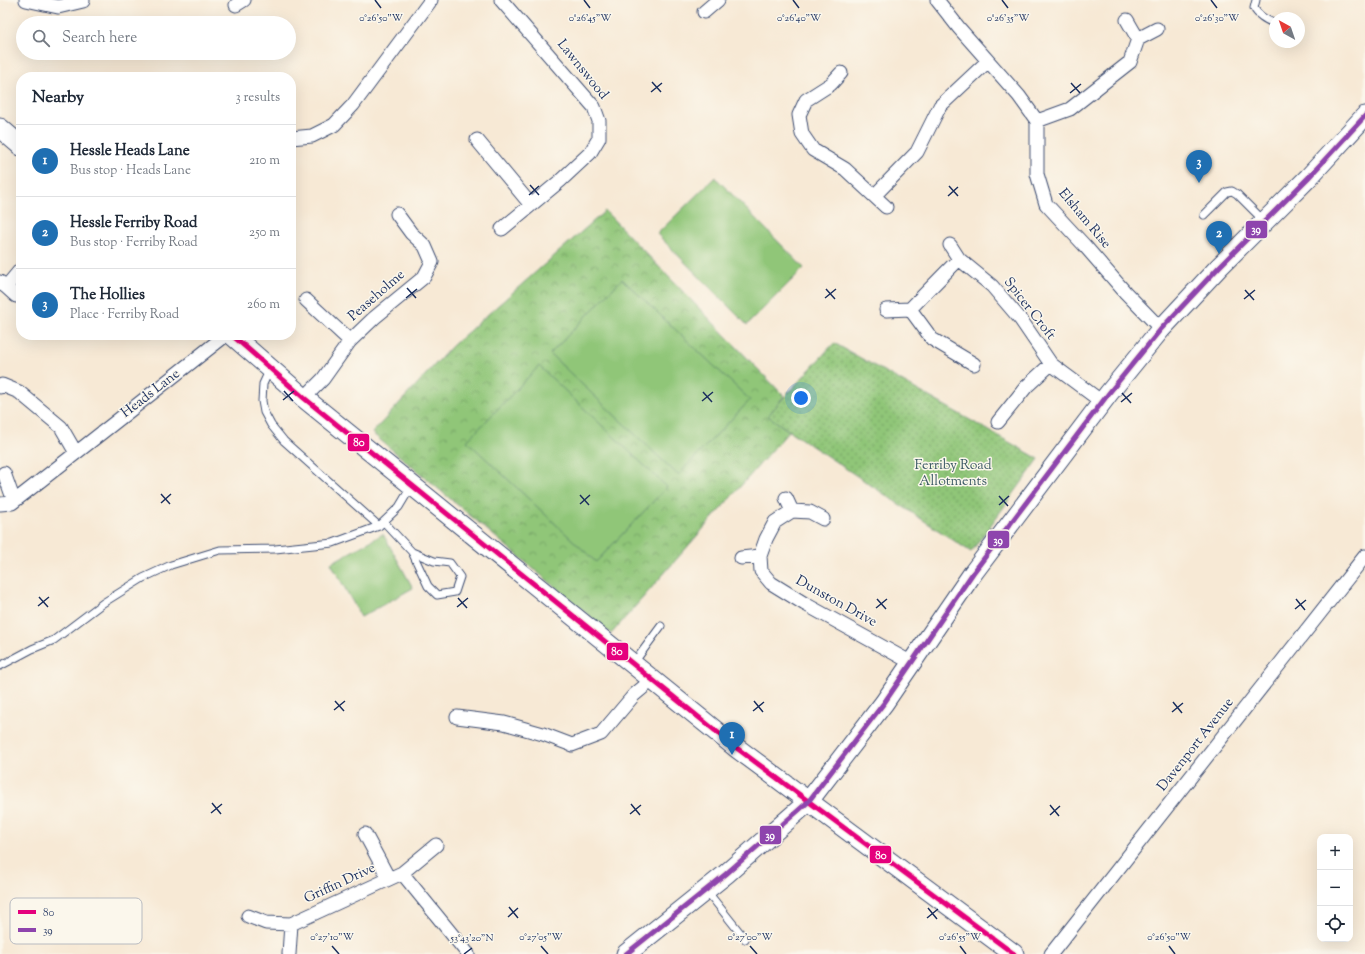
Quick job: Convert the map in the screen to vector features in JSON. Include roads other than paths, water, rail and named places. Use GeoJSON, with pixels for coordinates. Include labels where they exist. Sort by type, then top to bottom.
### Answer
{"type":"FeatureCollection","features":[{"type":"Feature","properties":{"kind":"street"},"geometry":{"type":"LineString","coordinates":[[26,0],[58,7],[86,4]]}},
{"type":"Feature","properties":{"kind":"street","name":"Lawnswood"},"geometry":{"type":"LineString","coordinates":[[501,0],[594,107],[599,121],[599,138],[590,153],[502,229]]}},
{"type":"Feature","properties":{"kind":"street"},"geometry":{"type":"LineString","coordinates":[[704,12],[718,0]]}},
{"type":"Feature","properties":{"kind":"street"},"geometry":{"type":"LineString","coordinates":[[937,0],[1019,96],[1037,121],[1070,109],[1130,62],[1138,39],[1157,29]]}},
{"type":"Feature","properties":{"kind":"street"},"geometry":{"type":"LineString","coordinates":[[296,138],[312,136],[334,125],[353,105],[427,1]]}},
{"type":"Feature","properties":{"kind":"street"},"geometry":{"type":"LineString","coordinates":[[1127,20],[1138,39]]}},
{"type":"Feature","properties":{"kind":"street"},"geometry":{"type":"LineString","coordinates":[[875,195],[917,152],[940,106],[988,61]]}},
{"type":"Feature","properties":{"kind":"street"},"geometry":{"type":"LineString","coordinates":[[841,73],[831,84],[806,100],[799,115],[802,134],[814,150],[845,169],[875,195],[886,207]]}},
{"type":"Feature","properties":{"kind":"street"},"geometry":{"type":"LineString","coordinates":[[626,954],[706,890],[808,802],[884,703],[973,573],[1102,402],[1161,329],[1219,267],[1308,178],[1365,116]]}},
{"type":"Feature","properties":{"kind":"street","name":"Elsham Rise"},"geometry":{"type":"LineString","coordinates":[[1037,121],[1037,174],[1046,204],[1125,292],[1161,329]]}},
{"type":"Feature","properties":{"kind":"street"},"geometry":{"type":"LineString","coordinates":[[0,128],[16,142]]}},
{"type":"Feature","properties":{"kind":"street"},"geometry":{"type":"LineString","coordinates":[[477,140],[531,205]]}},
{"type":"Feature","properties":{"kind":"street","name":"Peaseholme"},"geometry":{"type":"LineString","coordinates":[[304,398],[322,380],[350,341],[374,318],[424,277],[432,262],[425,246],[411,233],[397,214]]}},
{"type":"Feature","properties":{"kind":"street","name":"Spicer Croft"},"geometry":{"type":"LineString","coordinates":[[950,245],[959,259],[997,292],[1022,320],[1051,364],[1102,402]]}},
{"type":"Feature","properties":{"kind":"street"},"geometry":{"type":"LineString","coordinates":[[886,310],[910,309],[959,259]]}},
{"type":"Feature","properties":{"kind":"street"},"geometry":{"type":"LineString","coordinates":[[7,288],[16,276]]}},
{"type":"Feature","properties":{"kind":"street"},"geometry":{"type":"LineString","coordinates":[[306,300],[350,341]]}},
{"type":"Feature","properties":{"kind":"street"},"geometry":{"type":"LineString","coordinates":[[910,309],[932,339],[974,364]]}},
{"type":"Feature","properties":{"kind":"street","name":"Heads Lane"},"geometry":{"type":"LineString","coordinates":[[0,504],[14,501],[220,340]]}},
{"type":"Feature","properties":{"kind":"street"},"geometry":{"type":"LineString","coordinates":[[238,340],[304,398],[738,749],[1014,954]]}},
{"type":"Feature","properties":{"kind":"street"},"geometry":{"type":"LineString","coordinates":[[998,422],[1026,387],[1051,364]]}},
{"type":"Feature","properties":{"kind":"street"},"geometry":{"type":"LineString","coordinates":[[0,387],[2,385],[20,392],[61,427],[76,453]]}},
{"type":"Feature","properties":{"kind":"street"},"geometry":{"type":"LineString","coordinates":[[4,473],[14,501]]}},
{"type":"Feature","properties":{"kind":"street"},"geometry":{"type":"LineString","coordinates":[[786,498],[792,511]]}},
{"type":"Feature","properties":{"kind":"street"},"geometry":{"type":"LineString","coordinates":[[741,558],[760,556],[766,539],[775,522],[792,511],[810,512],[823,519]]}},
{"type":"Feature","properties":{"kind":"street","name":"Dunston Drive"},"geometry":{"type":"LineString","coordinates":[[760,556],[761,571],[771,583],[805,604],[912,663]]}},
{"type":"Feature","properties":{"kind":"street","name":"Davenport Avenue"},"geometry":{"type":"LineString","coordinates":[[1051,954],[1365,556]]}},
{"type":"Feature","properties":{"kind":"street"},"geometry":{"type":"LineString","coordinates":[[457,717],[504,724],[543,734],[572,745],[601,734],[634,695],[652,680]]}},
{"type":"Feature","properties":{"kind":"street"},"geometry":{"type":"LineString","coordinates":[[365,834],[389,879]]}},
{"type":"Feature","properties":{"kind":"street","name":"Griffin Drive"},"geometry":{"type":"LineString","coordinates":[[248,916],[266,923],[291,924],[402,873],[436,845]]}},
{"type":"Feature","properties":{"kind":"street"},"geometry":{"type":"LineString","coordinates":[[402,873],[468,954]]}},
{"type":"Feature","properties":{"kind":"street"},"geometry":{"type":"LineString","coordinates":[[289,954],[291,924]]}},
{"type":"Feature","properties":{"kind":"lane"},"geometry":{"type":"LineString","coordinates":[[1256,0],[1254,8],[1255,12],[1269,21]]}},
{"type":"Feature","properties":{"kind":"lane"},"geometry":{"type":"LineString","coordinates":[[1204,215],[1227,192],[1232,191],[1237,194],[1264,222]]}},
{"type":"Feature","properties":{"kind":"lane"},"geometry":{"type":"LineString","coordinates":[[271,368],[263,384],[262,401],[264,412],[271,425],[284,441],[412,552],[434,561],[450,563],[460,577],[455,592],[437,595],[428,586],[412,552]]}},
{"type":"Feature","properties":{"kind":"lane"},"geometry":{"type":"LineString","coordinates":[[0,666],[32,649],[54,640],[103,603],[143,578],[171,565],[220,550],[275,549],[333,543],[381,524],[399,507],[412,485]]}},
{"type":"Feature","properties":{"kind":"lane"},"geometry":{"type":"LineString","coordinates":[[633,664],[661,626]]}},
{"type":"Feature","properties":{"kind":"lane"},"geometry":{"type":"LineString","coordinates":[[706,890],[745,939]]}},
{"type":"Feature","properties":{"kind":"place","name":"The Hollies"},"geometry":{"type":"Point","coordinates":[1199,183]}},
{"type":"Feature","properties":{"kind":"place","name":"Hessle Ferriby Road"},"geometry":{"type":"Point","coordinates":[1219,254]}},
{"type":"Feature","properties":{"kind":"place","name":"Hessle Heads Lane"},"geometry":{"type":"Point","coordinates":[732,755]}},
{"type":"Feature","properties":{"kind":"park label","name":"Ferriby Road Allotments"},"geometry":{"type":"Point","coordinates":[953,474]}}]}
